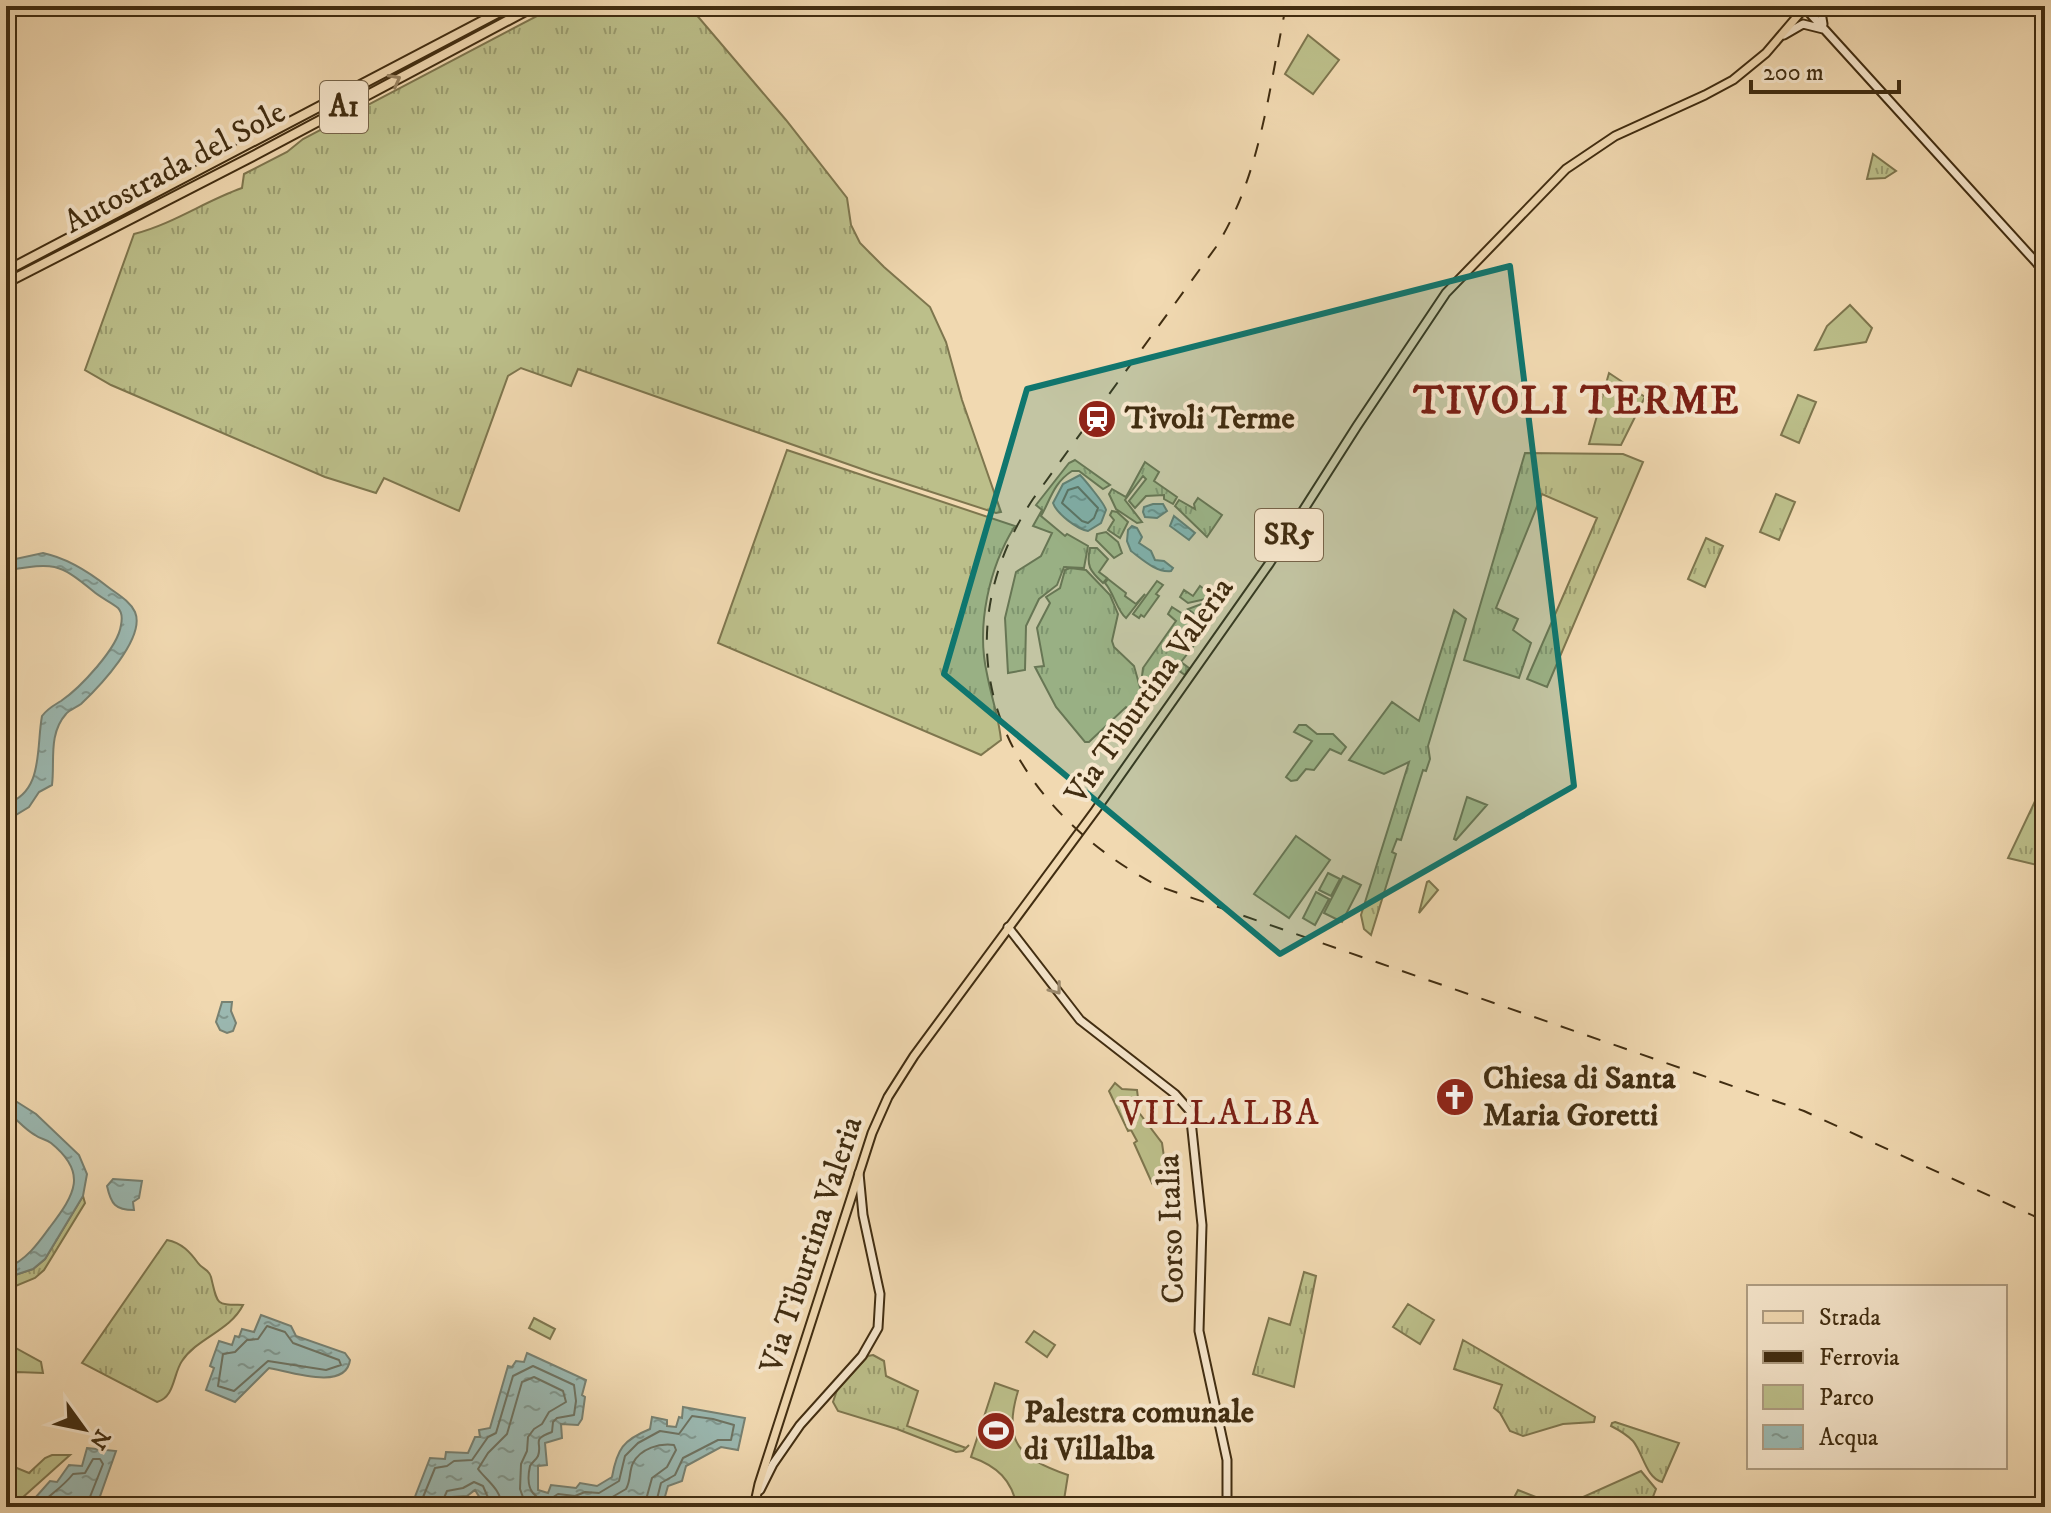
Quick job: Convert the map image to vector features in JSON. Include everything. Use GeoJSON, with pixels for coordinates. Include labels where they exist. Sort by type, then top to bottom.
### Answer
{"type":"FeatureCollection","features":[{"type":"Feature","properties":{"kind":"highway","name":"Autostrada del Sole"},"geometry":{"type":"LineString","coordinates":[[6,271],[511,6]]}},
{"type":"Feature","properties":{"kind":"highway","name":"Autostrada del Sole"},"geometry":{"type":"LineString","coordinates":[[6,283],[535,6]]}},
{"type":"Feature","properties":{"kind":"main road","name":"Via Tiburtina Valeria"},"geometry":{"type":"LineString","coordinates":[[754,1507],[859,1173],[890,1093],[1095,811],[1269,564],[1364,414],[1446,293],[1543,190],[1573,163],[1615,136],[1719,88],[1756,63],[1805,7]]}},
{"type":"Feature","properties":{"kind":"street"},"geometry":{"type":"LineString","coordinates":[[1820,6],[1820,18],[1825,30]]}},
{"type":"Feature","properties":{"kind":"street"},"geometry":{"type":"LineString","coordinates":[[1805,7],[2045,272]]}},
{"type":"Feature","properties":{"kind":"street"},"geometry":{"type":"LineString","coordinates":[[1776,42],[1800,24],[1811,24],[1825,30]]}},
{"type":"Feature","properties":{"kind":"street","name":"Corso Italia"},"geometry":{"type":"LineString","coordinates":[[1008,927],[1082,1022],[1188,1107],[1202,1225],[1199,1331],[1227,1460],[1227,1507]]}},
{"type":"Feature","properties":{"kind":"street"},"geometry":{"type":"LineString","coordinates":[[754,1507],[764,1480],[790,1439],[815,1406],[862,1356],[878,1330],[880,1294],[862,1210],[859,1173]]}},
{"type":"Feature","properties":{"kind":"street"},"geometry":{"type":"LineString","coordinates":[[851,1200],[862,1210]]}},
{"type":"Feature","properties":{"kind":"street"},"geometry":{"type":"LineString","coordinates":[[847,1213],[862,1210]]}},
{"type":"Feature","properties":{"kind":"street"},"geometry":{"type":"LineString","coordinates":[[777,1431],[790,1439]]}},
{"type":"Feature","properties":{"kind":"highlighted area"},"geometry":{"type":"Polygon","coordinates":[[[1510,266],[1574,786],[1280,954],[944,674],[1027,389],[1510,266]]]}},
{"type":"Feature","properties":{"kind":"green space"},"geometry":{"type":"Polygon","coordinates":[[[556,6],[689,6],[786,120],[847,198],[851,225],[860,243],[930,307],[946,342],[962,400],[1001,512],[996,513],[873,473],[578,369],[571,386],[521,368],[508,376],[459,511],[384,478],[376,493],[325,477],[111,385],[85,370],[134,234],[242,188],[244,174],[287,152],[303,139],[556,6]]]}},
{"type":"Feature","properties":{"kind":"green space"},"geometry":{"type":"Polygon","coordinates":[[[1308,35],[1339,60],[1313,94],[1285,74],[1308,35]]]}},
{"type":"Feature","properties":{"kind":"green space"},"geometry":{"type":"Polygon","coordinates":[[[1873,154],[1896,171],[1885,178],[1867,179],[1873,154]]]}},
{"type":"Feature","properties":{"kind":"green space"},"geometry":{"type":"Polygon","coordinates":[[[1850,305],[1872,328],[1866,342],[1815,350],[1827,326],[1850,305]]]}},
{"type":"Feature","properties":{"kind":"green space"},"geometry":{"type":"Polygon","coordinates":[[[1609,373],[1645,397],[1621,445],[1589,444],[1609,373]]]}},
{"type":"Feature","properties":{"kind":"green space"},"geometry":{"type":"Polygon","coordinates":[[[1798,395],[1816,402],[1799,443],[1781,435],[1798,395]]]}},
{"type":"Feature","properties":{"kind":"green space"},"geometry":{"type":"Polygon","coordinates":[[[787,450],[1015,526],[998,560],[984,617],[984,656],[1001,740],[981,755],[718,643],[787,450]]]}},
{"type":"Feature","properties":{"kind":"green space"},"geometry":{"type":"Polygon","coordinates":[[[1525,453],[1623,454],[1643,462],[1547,687],[1527,679],[1597,518],[1542,494],[1496,608],[1518,619],[1513,630],[1531,643],[1519,678],[1464,660],[1525,453]]]}},
{"type":"Feature","properties":{"kind":"green space"},"geometry":{"type":"Polygon","coordinates":[[[1075,460],[1110,485],[1103,489],[1079,471],[1072,471],[1056,487],[1041,516],[1065,536],[1067,534],[1088,546],[1084,568],[1064,567],[1057,585],[1039,599],[1026,626],[1025,670],[1008,673],[1005,618],[1016,572],[1041,556],[1052,533],[1033,526],[1042,510],[1036,505],[1069,463],[1075,460]]]}},
{"type":"Feature","properties":{"kind":"green space"},"geometry":{"type":"Polygon","coordinates":[[[1145,462],[1159,472],[1154,481],[1177,497],[1173,504],[1164,499],[1164,495],[1146,496],[1135,508],[1129,501],[1146,479],[1143,476],[1125,500],[1142,522],[1137,523],[1116,509],[1109,494],[1112,489],[1126,497],[1145,462]]]}},
{"type":"Feature","properties":{"kind":"green space"},"geometry":{"type":"Polygon","coordinates":[[[1776,494],[1795,502],[1779,540],[1760,532],[1776,494]]]}},
{"type":"Feature","properties":{"kind":"green space"},"geometry":{"type":"Polygon","coordinates":[[[1198,498],[1222,515],[1207,537],[1175,506],[1179,500],[1195,509],[1198,498]]]}},
{"type":"Feature","properties":{"kind":"green space"},"geometry":{"type":"Polygon","coordinates":[[[1112,511],[1128,522],[1120,538],[1108,530],[1114,520],[1110,515],[1112,511]]]}},
{"type":"Feature","properties":{"kind":"green space"},"geometry":{"type":"Polygon","coordinates":[[[1106,532],[1118,542],[1122,553],[1114,558],[1096,540],[1097,534],[1106,532]]]}},
{"type":"Feature","properties":{"kind":"green space"},"geometry":{"type":"Polygon","coordinates":[[[1706,538],[1723,546],[1705,587],[1688,579],[1706,538]]]}},
{"type":"Feature","properties":{"kind":"green space"},"geometry":{"type":"Polygon","coordinates":[[[1090,548],[1097,548],[1108,559],[1099,572],[1107,578],[1103,583],[1090,568],[1090,548]]]}},
{"type":"Feature","properties":{"kind":"green space"},"geometry":{"type":"Polygon","coordinates":[[[1065,570],[1086,570],[1110,595],[1118,614],[1112,641],[1114,647],[1134,666],[1143,698],[1132,712],[1126,707],[1089,742],[1085,742],[1056,707],[1035,667],[1044,666],[1037,628],[1050,603],[1046,597],[1060,588],[1065,570]]]}},
{"type":"Feature","properties":{"kind":"green space"},"geometry":{"type":"Polygon","coordinates":[[[1108,579],[1136,604],[1145,594],[1126,618],[1105,583],[1108,579]]]}},
{"type":"Feature","properties":{"kind":"green space"},"geometry":{"type":"Polygon","coordinates":[[[1157,581],[1163,585],[1156,594],[1159,596],[1144,617],[1141,615],[1139,618],[1133,614],[1157,581]]]}},
{"type":"Feature","properties":{"kind":"green space"},"geometry":{"type":"Polygon","coordinates":[[[1200,586],[1212,595],[1210,598],[1188,603],[1180,597],[1184,590],[1193,596],[1200,586]]]}},
{"type":"Feature","properties":{"kind":"green space"},"geometry":{"type":"Polygon","coordinates":[[[1212,600],[1209,620],[1203,621],[1188,609],[1212,600]]]}},
{"type":"Feature","properties":{"kind":"green space"},"geometry":{"type":"Polygon","coordinates":[[[1172,607],[1183,614],[1186,611],[1202,623],[1205,631],[1181,662],[1189,668],[1185,675],[1172,666],[1148,691],[1142,676],[1143,668],[1176,621],[1168,614],[1172,607]]]}},
{"type":"Feature","properties":{"kind":"green space"},"geometry":{"type":"Polygon","coordinates":[[[1454,610],[1466,619],[1428,746],[1430,759],[1426,771],[1423,770],[1401,840],[1397,839],[1392,852],[1396,854],[1371,935],[1364,929],[1361,915],[1409,762],[1384,774],[1349,760],[1392,702],[1419,721],[1454,610]]]}},
{"type":"Feature","properties":{"kind":"green space"},"geometry":{"type":"Polygon","coordinates":[[[1299,725],[1306,725],[1317,734],[1333,734],[1346,747],[1341,754],[1330,749],[1314,770],[1306,769],[1297,780],[1291,781],[1286,777],[1312,741],[1294,732],[1299,725]]]}},
{"type":"Feature","properties":{"kind":"green space"},"geometry":{"type":"Polygon","coordinates":[[[2045,791],[2045,867],[2008,858],[2037,797],[2045,791]]]}},
{"type":"Feature","properties":{"kind":"green space"},"geometry":{"type":"Polygon","coordinates":[[[1467,797],[1487,805],[1456,840],[1454,839],[1467,797]]]}},
{"type":"Feature","properties":{"kind":"green space"},"geometry":{"type":"Polygon","coordinates":[[[1296,836],[1330,860],[1289,918],[1254,894],[1296,836]]]}},
{"type":"Feature","properties":{"kind":"green space"},"geometry":{"type":"Polygon","coordinates":[[[1328,873],[1340,879],[1331,896],[1319,890],[1328,873]]]}},
{"type":"Feature","properties":{"kind":"green space"},"geometry":{"type":"Polygon","coordinates":[[[1343,876],[1361,885],[1342,922],[1324,913],[1343,876]]]}},
{"type":"Feature","properties":{"kind":"green space"},"geometry":{"type":"Polygon","coordinates":[[[1427,882],[1438,890],[1419,913],[1427,882]]]}},
{"type":"Feature","properties":{"kind":"green space"},"geometry":{"type":"Polygon","coordinates":[[[1316,892],[1329,899],[1315,925],[1303,918],[1316,892]]]}},
{"type":"Feature","properties":{"kind":"green space"},"geometry":{"type":"Polygon","coordinates":[[[1115,1083],[1122,1089],[1137,1090],[1138,1098],[1134,1106],[1162,1143],[1166,1171],[1152,1183],[1134,1143],[1137,1141],[1131,1130],[1128,1131],[1109,1091],[1115,1083]]]}},
{"type":"Feature","properties":{"kind":"green space"},"geometry":{"type":"Polygon","coordinates":[[[83,1196],[85,1203],[44,1270],[35,1278],[6,1290],[6,1278],[33,1269],[45,1259],[83,1196]]]}},
{"type":"Feature","properties":{"kind":"green space"},"geometry":{"type":"Polygon","coordinates":[[[167,1240],[185,1248],[209,1272],[219,1302],[243,1305],[230,1321],[188,1353],[167,1395],[157,1402],[82,1363],[167,1240]]]}},
{"type":"Feature","properties":{"kind":"green space"},"geometry":{"type":"Polygon","coordinates":[[[1304,1272],[1316,1276],[1294,1387],[1253,1374],[1269,1318],[1290,1325],[1304,1272]]]}},
{"type":"Feature","properties":{"kind":"green space"},"geometry":{"type":"Polygon","coordinates":[[[1408,1304],[1434,1320],[1420,1344],[1393,1327],[1408,1304]]]}},
{"type":"Feature","properties":{"kind":"green space"},"geometry":{"type":"Polygon","coordinates":[[[534,1318],[555,1329],[550,1339],[529,1328],[534,1318]]]}},
{"type":"Feature","properties":{"kind":"green space"},"geometry":{"type":"Polygon","coordinates":[[[1034,1331],[1055,1345],[1047,1357],[1026,1342],[1034,1331]]]}},
{"type":"Feature","properties":{"kind":"green space"},"geometry":{"type":"Polygon","coordinates":[[[6,1336],[14,1347],[41,1362],[43,1373],[17,1372],[6,1389],[6,1336]]]}},
{"type":"Feature","properties":{"kind":"green space"},"geometry":{"type":"Polygon","coordinates":[[[1463,1340],[1595,1417],[1594,1422],[1563,1424],[1523,1436],[1510,1431],[1494,1408],[1502,1385],[1454,1369],[1463,1340]]]}},
{"type":"Feature","properties":{"kind":"green space"},"geometry":{"type":"Polygon","coordinates":[[[873,1355],[884,1361],[886,1376],[918,1391],[907,1426],[966,1448],[963,1451],[956,1452],[838,1411],[833,1402],[837,1390],[868,1356],[873,1355]]]}},
{"type":"Feature","properties":{"kind":"green space"},"geometry":{"type":"Polygon","coordinates":[[[995,1383],[1018,1391],[1012,1424],[1014,1436],[1027,1455],[1068,1475],[1064,1500],[1074,1507],[1017,1507],[1015,1497],[1002,1475],[971,1457],[995,1383]]]}},
{"type":"Feature","properties":{"kind":"green space"},"geometry":{"type":"Polygon","coordinates":[[[1615,1422],[1679,1443],[1662,1482],[1652,1476],[1633,1441],[1611,1426],[1615,1422]]]}},
{"type":"Feature","properties":{"kind":"green space"},"geometry":{"type":"Polygon","coordinates":[[[52,1455],[70,1455],[12,1507],[6,1507],[6,1471],[17,1468],[29,1473],[52,1455]]]}},
{"type":"Feature","properties":{"kind":"green space"},"geometry":{"type":"Polygon","coordinates":[[[1641,1471],[1656,1489],[1649,1507],[1561,1507],[1641,1471]]]}},
{"type":"Feature","properties":{"kind":"green space"},"geometry":{"type":"Polygon","coordinates":[[[1518,1490],[1561,1507],[1509,1507],[1518,1490]]]}},
{"type":"Feature","properties":{"kind":"water"},"geometry":{"type":"Polygon","coordinates":[[[1080,475],[1106,510],[1101,523],[1088,531],[1068,520],[1053,503],[1063,484],[1080,475]]]}},
{"type":"Feature","properties":{"kind":"water"},"geometry":{"type":"Polygon","coordinates":[[[1163,504],[1167,511],[1157,518],[1145,517],[1144,507],[1163,504]]]}},
{"type":"Feature","properties":{"kind":"water"},"geometry":{"type":"Polygon","coordinates":[[[1174,516],[1195,533],[1189,540],[1170,526],[1174,516]]]}},
{"type":"Feature","properties":{"kind":"water"},"geometry":{"type":"Polygon","coordinates":[[[1132,526],[1142,537],[1139,543],[1151,551],[1155,560],[1164,561],[1173,568],[1171,571],[1155,568],[1131,551],[1127,541],[1128,530],[1132,526]]]}},
{"type":"Feature","properties":{"kind":"water"},"geometry":{"type":"Polygon","coordinates":[[[43,553],[77,566],[119,595],[133,608],[137,623],[127,648],[109,674],[60,722],[54,739],[52,785],[39,792],[29,807],[6,821],[6,804],[27,790],[33,779],[42,716],[97,667],[113,645],[121,623],[118,608],[63,570],[36,566],[9,570],[6,574],[6,561],[43,553]]]}},
{"type":"Feature","properties":{"kind":"water"},"geometry":{"type":"Polygon","coordinates":[[[222,1002],[232,1002],[231,1011],[236,1023],[233,1031],[227,1033],[220,1030],[216,1022],[222,1002]]]}},
{"type":"Feature","properties":{"kind":"water"},"geometry":{"type":"Polygon","coordinates":[[[6,1095],[36,1114],[79,1155],[87,1174],[83,1196],[45,1259],[33,1269],[6,1278],[6,1269],[31,1251],[59,1215],[71,1194],[74,1174],[63,1154],[27,1130],[6,1111],[6,1095]]]}},
{"type":"Feature","properties":{"kind":"water"},"geometry":{"type":"Polygon","coordinates":[[[113,1179],[142,1181],[139,1198],[133,1202],[134,1210],[122,1209],[112,1202],[107,1186],[113,1179]]]}},
{"type":"Feature","properties":{"kind":"water"},"geometry":{"type":"Polygon","coordinates":[[[261,1315],[291,1326],[296,1336],[345,1353],[350,1360],[346,1369],[339,1375],[316,1377],[269,1368],[235,1402],[206,1390],[219,1341],[232,1345],[242,1329],[254,1332],[261,1315]]]}},
{"type":"Feature","properties":{"kind":"water"},"geometry":{"type":"Polygon","coordinates":[[[527,1353],[586,1380],[582,1395],[585,1397],[582,1419],[578,1425],[561,1424],[562,1438],[545,1443],[547,1465],[538,1466],[538,1490],[548,1493],[551,1485],[576,1488],[580,1483],[597,1486],[612,1477],[616,1459],[623,1447],[633,1437],[650,1429],[652,1417],[667,1420],[667,1426],[676,1427],[679,1417],[682,1418],[683,1407],[745,1418],[738,1450],[721,1447],[686,1466],[682,1481],[668,1486],[662,1507],[497,1507],[497,1504],[489,1506],[483,1503],[475,1490],[467,1496],[452,1497],[446,1507],[411,1507],[430,1458],[445,1459],[446,1452],[468,1453],[475,1437],[480,1437],[479,1430],[490,1428],[508,1366],[512,1367],[516,1361],[524,1362],[527,1353]]]}},
{"type":"Feature","properties":{"kind":"water"},"geometry":{"type":"Polygon","coordinates":[[[87,1448],[116,1451],[94,1507],[27,1507],[50,1481],[57,1482],[69,1465],[82,1466],[87,1448]]]}},
{"type":"Feature","properties":{"kind":"railway"},"geometry":{"type":"LineString","coordinates":[[1286,6],[1262,130],[1244,190],[1231,219],[1216,247],[1033,499],[1003,557],[989,613],[988,668],[1001,720],[1025,769],[1061,813],[1105,853],[1158,886],[1804,1111],[2045,1221]]}},
{"type":"Feature","properties":{"kind":"place","name":"Tivoli Terme"},"geometry":{"type":"Point","coordinates":[1097,419]}},
{"type":"Feature","properties":{"kind":"place","name":"Chiesa di Santa Maria Goretti"},"geometry":{"type":"Point","coordinates":[1455,1097]}},
{"type":"Feature","properties":{"kind":"place","name":"Palestra comunale di Villalba"},"geometry":{"type":"Point","coordinates":[996,1431]}},
{"type":"Feature","properties":{"kind":"district","name":"TIVOLI TERME"},"geometry":{"type":"Point","coordinates":[1577,402]}},
{"type":"Feature","properties":{"kind":"district","name":"VILLALBA"},"geometry":{"type":"Point","coordinates":[1220,1113]}}]}
